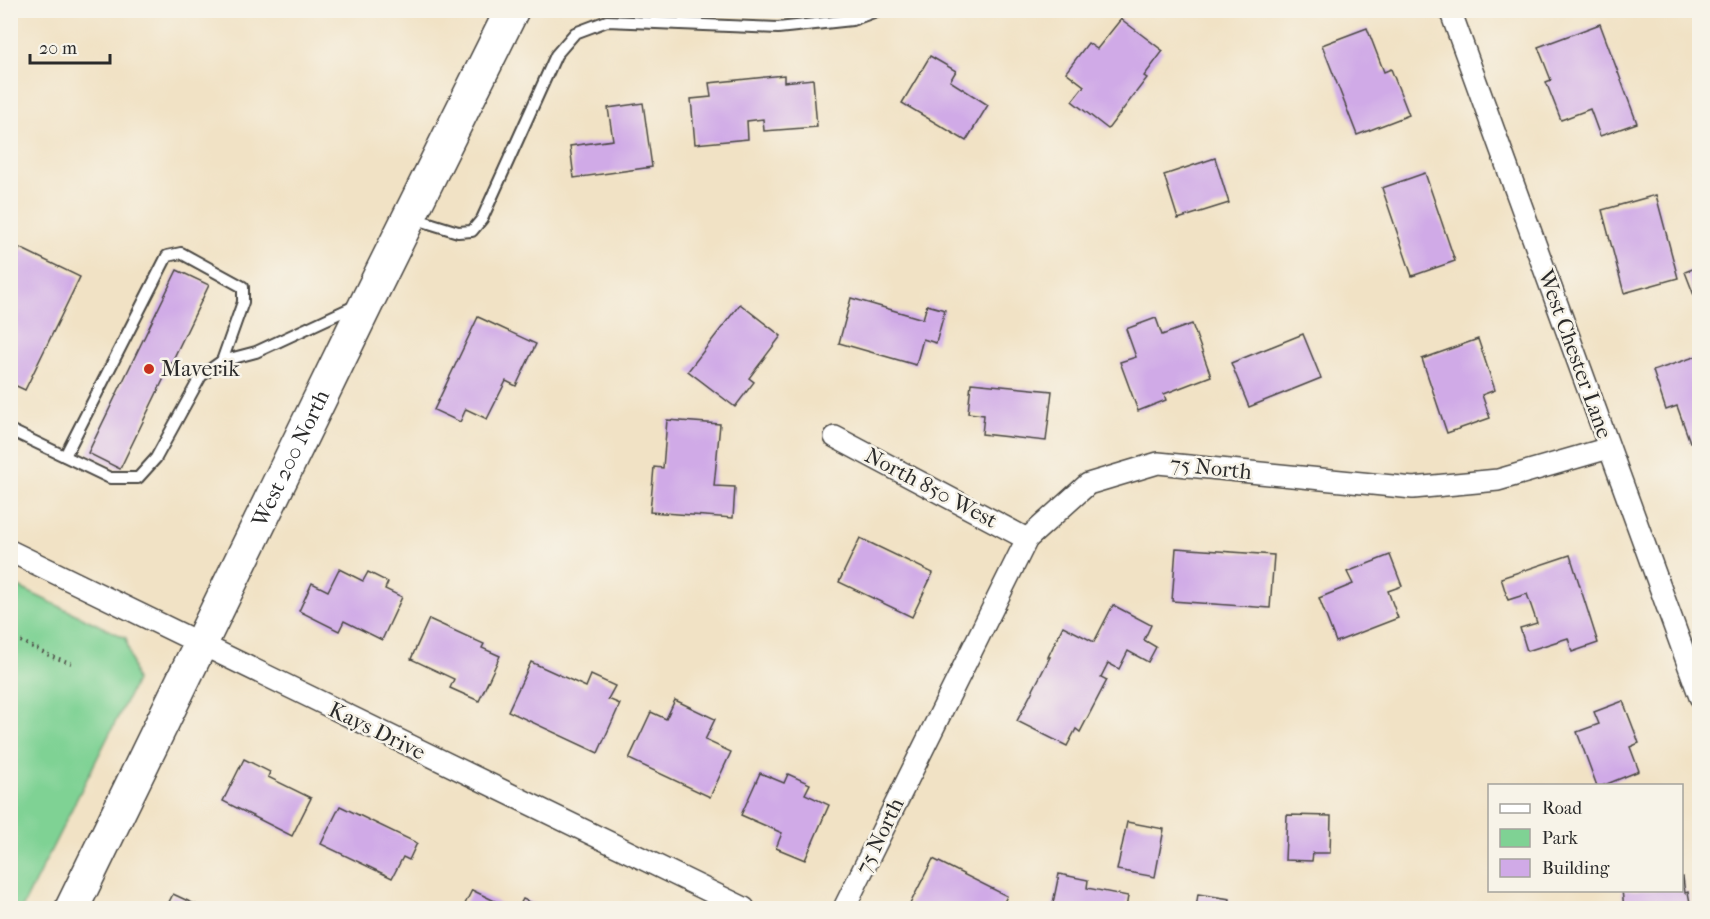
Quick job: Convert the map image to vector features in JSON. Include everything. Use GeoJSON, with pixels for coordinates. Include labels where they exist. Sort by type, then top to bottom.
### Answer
{"type":"FeatureCollection","features":[{"type":"Feature","properties":{"kind":"main road","name":"West 200 North"},"geometry":{"type":"LineString","coordinates":[[72,909],[368,300],[512,10]]}},
{"type":"Feature","properties":{"kind":"street","name":"West Chester Lane"},"geometry":{"type":"LineString","coordinates":[[1450,10],[1700,697]]}},
{"type":"Feature","properties":{"kind":"street","name":"North 850 West"},"geometry":{"type":"LineString","coordinates":[[835,437],[1027,539]]}},
{"type":"Feature","properties":{"kind":"street","name":"75 North"},"geometry":{"type":"LineString","coordinates":[[844,909],[1027,539],[1088,484],[1158,463],[1413,488],[1498,480],[1609,448]]}},
{"type":"Feature","properties":{"kind":"street","name":"Kays Drive"},"geometry":{"type":"LineString","coordinates":[[10,551],[744,909]]}},
{"type":"Feature","properties":{"kind":"lane"},"geometry":{"type":"LineString","coordinates":[[410,217],[458,232],[472,231],[482,219],[556,55],[575,33],[607,21],[778,28],[852,20],[879,10]]}},
{"type":"Feature","properties":{"kind":"lane"},"geometry":{"type":"LineString","coordinates":[[65,456],[167,256],[181,253],[243,287],[243,302],[222,361]]}},
{"type":"Feature","properties":{"kind":"lane"},"geometry":{"type":"LineString","coordinates":[[10,430],[110,478],[138,478],[156,458],[201,376],[222,361],[256,352],[368,300]]}},
{"type":"Feature","properties":{"kind":"path"},"geometry":{"type":"LineString","coordinates":[[10,636],[71,663]]}},
{"type":"Feature","properties":{"kind":"green space"},"geometry":{"type":"Polygon","coordinates":[[[10,583],[126,638],[136,681],[22,908],[10,908],[10,583]]]}},
{"type":"Feature","properties":{"kind":"building"},"geometry":{"type":"Polygon","coordinates":[[[1121,19],[1163,51],[1144,76],[1147,78],[1108,129],[1072,101],[1084,86],[1066,72],[1088,43],[1097,49],[1121,19]]]}},
{"type":"Feature","properties":{"kind":"building"},"geometry":{"type":"Polygon","coordinates":[[[1600,24],[1637,123],[1600,136],[1590,109],[1561,120],[1546,82],[1551,80],[1538,47],[1600,24]]]}},
{"type":"Feature","properties":{"kind":"building"},"geometry":{"type":"Polygon","coordinates":[[[1367,28],[1384,72],[1391,69],[1409,115],[1357,135],[1322,45],[1367,28]]]}},
{"type":"Feature","properties":{"kind":"building"},"geometry":{"type":"Polygon","coordinates":[[[930,56],[956,71],[950,81],[988,105],[966,141],[902,103],[930,56]]]}},
{"type":"Feature","properties":{"kind":"building"},"geometry":{"type":"Polygon","coordinates":[[[784,75],[784,82],[813,79],[817,127],[764,131],[763,119],[747,121],[748,139],[695,144],[691,99],[711,97],[709,83],[784,75]]]}},
{"type":"Feature","properties":{"kind":"building"},"geometry":{"type":"Polygon","coordinates":[[[643,103],[652,167],[574,178],[570,146],[613,140],[608,108],[643,103]]]}},
{"type":"Feature","properties":{"kind":"building"},"geometry":{"type":"Polygon","coordinates":[[[1215,158],[1229,203],[1178,219],[1164,175],[1215,158]]]}},
{"type":"Feature","properties":{"kind":"building"},"geometry":{"type":"Polygon","coordinates":[[[1425,173],[1455,261],[1412,276],[1382,188],[1425,173]]]}},
{"type":"Feature","properties":{"kind":"building"},"geometry":{"type":"Polygon","coordinates":[[[1656,195],[1678,278],[1624,293],[1602,210],[1656,195]]]}},
{"type":"Feature","properties":{"kind":"building"},"geometry":{"type":"Polygon","coordinates":[[[20,248],[80,277],[25,390],[10,383],[10,268],[20,248]]]}},
{"type":"Feature","properties":{"kind":"building"},"geometry":{"type":"Polygon","coordinates":[[[1700,266],[1700,302],[1697,303],[1685,272],[1700,266]]]}},
{"type":"Feature","properties":{"kind":"building","name":"Maverik"},"geometry":{"type":"Polygon","coordinates":[[[177,270],[209,285],[120,469],[88,453],[177,270]]]}},
{"type":"Feature","properties":{"kind":"building"},"geometry":{"type":"Polygon","coordinates":[[[851,298],[923,319],[927,305],[945,310],[936,343],[923,339],[916,365],[839,343],[851,298]]]}},
{"type":"Feature","properties":{"kind":"building"},"geometry":{"type":"Polygon","coordinates":[[[740,304],[781,336],[749,378],[754,382],[735,407],[688,371],[740,304]]]}},
{"type":"Feature","properties":{"kind":"building"},"geometry":{"type":"Polygon","coordinates":[[[478,317],[536,344],[516,386],[506,381],[487,419],[466,409],[460,422],[434,410],[478,317]]]}},
{"type":"Feature","properties":{"kind":"building"},"geometry":{"type":"Polygon","coordinates":[[[1156,318],[1162,335],[1192,324],[1211,376],[1164,394],[1166,400],[1138,411],[1120,362],[1136,357],[1126,329],[1156,318]]]}},
{"type":"Feature","properties":{"kind":"building"},"geometry":{"type":"Polygon","coordinates":[[[1303,334],[1321,378],[1249,407],[1231,363],[1303,334]]]}},
{"type":"Feature","properties":{"kind":"building"},"geometry":{"type":"Polygon","coordinates":[[[1478,339],[1495,390],[1482,395],[1490,418],[1447,433],[1422,359],[1478,339]]]}},
{"type":"Feature","properties":{"kind":"building"},"geometry":{"type":"Polygon","coordinates":[[[1700,355],[1700,439],[1690,442],[1677,406],[1666,410],[1653,371],[1700,355]]]}},
{"type":"Feature","properties":{"kind":"building"},"geometry":{"type":"Polygon","coordinates":[[[971,383],[1052,391],[1046,441],[982,434],[984,415],[968,413],[971,383]]]}},
{"type":"Feature","properties":{"kind":"building"},"geometry":{"type":"Polygon","coordinates":[[[667,420],[720,424],[714,486],[735,487],[733,518],[650,512],[654,467],[663,468],[667,420]]]}},
{"type":"Feature","properties":{"kind":"building"},"geometry":{"type":"Polygon","coordinates":[[[860,538],[933,573],[912,617],[839,582],[860,538]]]}},
{"type":"Feature","properties":{"kind":"building"},"geometry":{"type":"Polygon","coordinates":[[[1176,548],[1274,555],[1270,608],[1172,601],[1176,548]]]}},
{"type":"Feature","properties":{"kind":"building"},"geometry":{"type":"Polygon","coordinates":[[[1390,555],[1402,586],[1388,591],[1398,618],[1336,642],[1319,598],[1353,584],[1347,572],[1390,555]]]}},
{"type":"Feature","properties":{"kind":"building"},"geometry":{"type":"Polygon","coordinates":[[[1570,555],[1598,643],[1572,652],[1568,638],[1527,651],[1520,628],[1537,623],[1527,594],[1508,600],[1501,578],[1570,555]]]}},
{"type":"Feature","properties":{"kind":"building"},"geometry":{"type":"Polygon","coordinates":[[[339,569],[363,581],[368,572],[388,582],[385,589],[402,597],[382,640],[344,621],[339,631],[299,611],[312,583],[328,591],[339,569]]]}},
{"type":"Feature","properties":{"kind":"building"},"geometry":{"type":"Polygon","coordinates":[[[1113,605],[1151,625],[1144,640],[1156,647],[1148,662],[1128,651],[1119,669],[1108,663],[1101,677],[1107,680],[1080,732],[1076,729],[1067,746],[1017,721],[1050,657],[1048,657],[1063,626],[1094,642],[1113,605]]]}},
{"type":"Feature","properties":{"kind":"building"},"geometry":{"type":"Polygon","coordinates":[[[429,619],[484,644],[482,648],[500,656],[479,701],[450,688],[454,679],[411,659],[429,619]]]}},
{"type":"Feature","properties":{"kind":"building"},"geometry":{"type":"Polygon","coordinates":[[[531,662],[586,687],[591,675],[615,686],[608,699],[620,704],[598,753],[508,711],[531,662]]]}},
{"type":"Feature","properties":{"kind":"building"},"geometry":{"type":"Polygon","coordinates":[[[675,700],[715,719],[705,740],[731,752],[710,797],[629,759],[651,712],[666,719],[675,700]]]}},
{"type":"Feature","properties":{"kind":"building"},"geometry":{"type":"Polygon","coordinates":[[[1623,701],[1639,743],[1630,747],[1639,771],[1607,784],[1596,784],[1577,732],[1599,724],[1594,712],[1623,701]]]}},
{"type":"Feature","properties":{"kind":"building"},"geometry":{"type":"Polygon","coordinates":[[[244,759],[270,772],[268,777],[311,798],[292,836],[223,801],[244,759]]]}},
{"type":"Feature","properties":{"kind":"building"},"geometry":{"type":"Polygon","coordinates":[[[760,773],[784,783],[788,774],[810,784],[805,794],[829,805],[805,860],[776,848],[782,833],[741,815],[760,773]]]}},
{"type":"Feature","properties":{"kind":"building"},"geometry":{"type":"Polygon","coordinates":[[[340,806],[417,843],[409,860],[403,857],[392,878],[321,844],[340,806]]]}},
{"type":"Feature","properties":{"kind":"building"},"geometry":{"type":"Polygon","coordinates":[[[1287,815],[1331,816],[1330,853],[1313,853],[1312,861],[1285,860],[1287,815]]]}},
{"type":"Feature","properties":{"kind":"building"},"geometry":{"type":"Polygon","coordinates":[[[1127,822],[1164,829],[1155,877],[1117,870],[1127,822]]]}},
{"type":"Feature","properties":{"kind":"building"},"geometry":{"type":"Polygon","coordinates":[[[933,859],[1007,896],[1001,908],[908,908],[933,859]]]}},
{"type":"Feature","properties":{"kind":"building"},"geometry":{"type":"Polygon","coordinates":[[[1059,874],[1088,880],[1087,888],[1128,896],[1126,908],[1052,908],[1059,874]]]}},
{"type":"Feature","properties":{"kind":"building"},"geometry":{"type":"Polygon","coordinates":[[[1683,877],[1685,893],[1688,892],[1691,908],[1624,908],[1622,892],[1683,892],[1683,877]]]}},
{"type":"Feature","properties":{"kind":"building"},"geometry":{"type":"Polygon","coordinates":[[[472,890],[509,908],[463,908],[472,890]]]}},
{"type":"Feature","properties":{"kind":"building"},"geometry":{"type":"Polygon","coordinates":[[[173,894],[203,908],[166,908],[173,894]]]}},
{"type":"Feature","properties":{"kind":"building"},"geometry":{"type":"Polygon","coordinates":[[[1198,894],[1230,899],[1229,908],[1196,908],[1198,894]]]}},
{"type":"Feature","properties":{"kind":"building"},"geometry":{"type":"Polygon","coordinates":[[[523,899],[543,908],[518,908],[523,899]]]}},
{"type":"Feature","properties":{"kind":"place","name":"Maverik"},"geometry":{"type":"Point","coordinates":[149,369]}}]}
